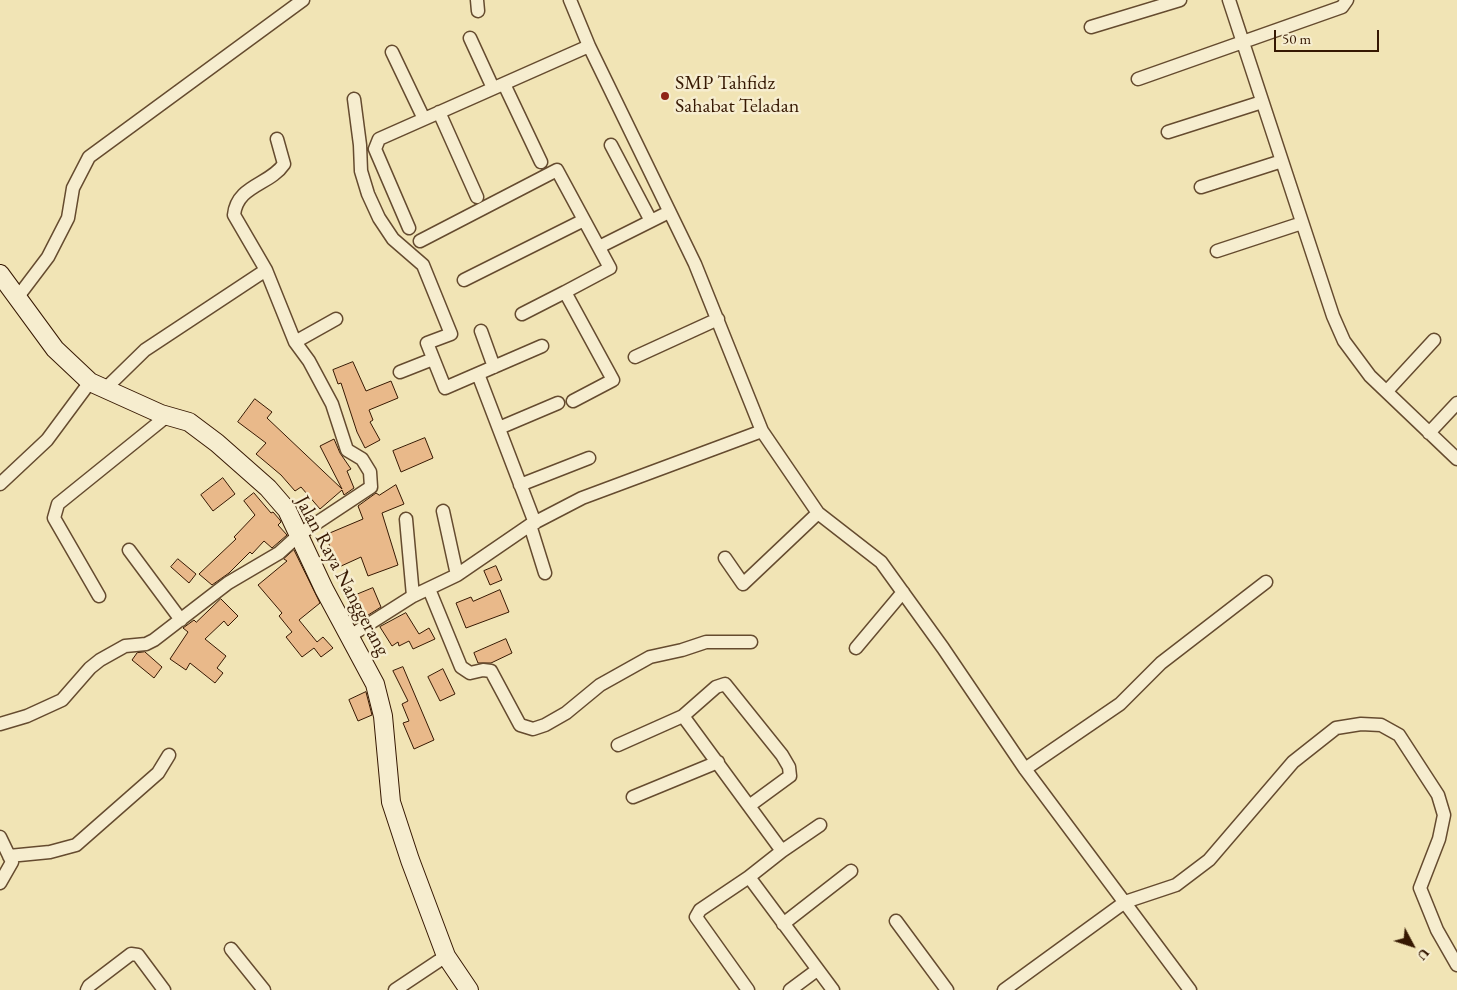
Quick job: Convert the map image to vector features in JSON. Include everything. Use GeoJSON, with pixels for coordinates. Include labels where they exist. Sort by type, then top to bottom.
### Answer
{"type":"FeatureCollection","features":[{"type":"Feature","properties":{"kind":"street"},"geometry":{"type":"LineString","coordinates":[[17,298],[52,250],[68,218],[73,188],[90,157],[303,0]]}},
{"type":"Feature","properties":{"kind":"street"},"geometry":{"type":"LineString","coordinates":[[570,0],[589,46],[695,264],[762,431],[818,513],[881,562],[904,592],[1025,769],[1190,990]]}},
{"type":"Feature","properties":{"kind":"street"},"geometry":{"type":"LineString","coordinates":[[1091,27],[1180,0]]}},
{"type":"Feature","properties":{"kind":"street"},"geometry":{"type":"LineString","coordinates":[[1229,0],[1302,223],[1344,341],[1370,376],[1457,459]]}},
{"type":"Feature","properties":{"kind":"street"},"geometry":{"type":"LineString","coordinates":[[1138,79],[1342,7],[1347,0]]}},
{"type":"Feature","properties":{"kind":"street"},"geometry":{"type":"LineString","coordinates":[[470,38],[541,162]]}},
{"type":"Feature","properties":{"kind":"street"},"geometry":{"type":"LineString","coordinates":[[409,228],[374,146],[379,139],[589,46]]}},
{"type":"Feature","properties":{"kind":"street"},"geometry":{"type":"LineString","coordinates":[[392,52],[424,119]]}},
{"type":"Feature","properties":{"kind":"street"},"geometry":{"type":"LineString","coordinates":[[354,99],[360,145],[361,171],[368,194],[379,218],[393,239],[423,265],[451,334],[427,343],[445,388],[542,346]]}},
{"type":"Feature","properties":{"kind":"street"},"geometry":{"type":"LineString","coordinates":[[1168,132],[1262,102]]}},
{"type":"Feature","properties":{"kind":"street"},"geometry":{"type":"LineString","coordinates":[[439,112],[477,197]]}},
{"type":"Feature","properties":{"kind":"street"},"geometry":{"type":"LineString","coordinates":[[0,724],[27,716],[62,700],[90,668],[100,660],[125,646],[146,644],[154,640],[228,583],[279,553],[300,534],[369,490],[372,482],[370,472],[359,455],[347,450],[332,404],[309,361],[295,342],[266,270],[234,215],[241,196],[284,164],[277,139]]}},
{"type":"Feature","properties":{"kind":"street"},"geometry":{"type":"LineString","coordinates":[[611,146],[651,221]]}},
{"type":"Feature","properties":{"kind":"street"},"geometry":{"type":"LineString","coordinates":[[1201,186],[1282,161]]}},
{"type":"Feature","properties":{"kind":"street"},"geometry":{"type":"LineString","coordinates":[[420,241],[557,170],[610,268],[522,314]]}},
{"type":"Feature","properties":{"kind":"street"},"geometry":{"type":"LineString","coordinates":[[599,248],[669,212]]}},
{"type":"Feature","properties":{"kind":"street"},"geometry":{"type":"LineString","coordinates":[[464,280],[584,220]]}},
{"type":"Feature","properties":{"kind":"street"},"geometry":{"type":"LineString","coordinates":[[1217,251],[1302,223]]}},
{"type":"Feature","properties":{"kind":"street"},"geometry":{"type":"LineString","coordinates":[[0,484],[47,440],[97,386],[145,350],[266,270]]}},
{"type":"Feature","properties":{"kind":"street","name":"Jalan Raya Nanggerang"},"geometry":{"type":"LineString","coordinates":[[0,274],[55,349],[97,386],[167,416],[189,422],[217,443],[268,488],[287,510],[300,534],[324,589],[375,684],[383,716],[391,802],[410,860],[446,956],[469,990]]}},
{"type":"Feature","properties":{"kind":"street"},"geometry":{"type":"LineString","coordinates":[[565,292],[612,380],[573,401]]}},
{"type":"Feature","properties":{"kind":"street"},"geometry":{"type":"LineString","coordinates":[[295,342],[336,319]]}},
{"type":"Feature","properties":{"kind":"street"},"geometry":{"type":"LineString","coordinates":[[635,357],[718,319]]}},
{"type":"Feature","properties":{"kind":"street"},"geometry":{"type":"LineString","coordinates":[[480,331],[494,367]]}},
{"type":"Feature","properties":{"kind":"street"},"geometry":{"type":"LineString","coordinates":[[1386,391],[1434,340]]}},
{"type":"Feature","properties":{"kind":"street"},"geometry":{"type":"LineString","coordinates":[[400,372],[433,359]]}},
{"type":"Feature","properties":{"kind":"street"},"geometry":{"type":"LineString","coordinates":[[478,374],[520,485],[545,573]]}},
{"type":"Feature","properties":{"kind":"street"},"geometry":{"type":"LineString","coordinates":[[1430,433],[1457,403]]}},
{"type":"Feature","properties":{"kind":"street"},"geometry":{"type":"LineString","coordinates":[[499,428],[558,404]]}},
{"type":"Feature","properties":{"kind":"street"},"geometry":{"type":"LineString","coordinates":[[99,596],[54,518],[58,504],[167,416]]}},
{"type":"Feature","properties":{"kind":"street"},"geometry":{"type":"LineString","coordinates":[[350,636],[413,596],[457,575],[532,524],[582,498],[762,431]]}},
{"type":"Feature","properties":{"kind":"street"},"geometry":{"type":"LineString","coordinates":[[520,485],[589,458]]}},
{"type":"Feature","properties":{"kind":"street"},"geometry":{"type":"LineString","coordinates":[[443,511],[457,575]]}},
{"type":"Feature","properties":{"kind":"street"},"geometry":{"type":"LineString","coordinates":[[725,558],[743,584],[818,513]]}},
{"type":"Feature","properties":{"kind":"street"},"geometry":{"type":"LineString","coordinates":[[406,519],[413,596]]}},
{"type":"Feature","properties":{"kind":"street"},"geometry":{"type":"LineString","coordinates":[[129,550],[181,620]]}},
{"type":"Feature","properties":{"kind":"street"},"geometry":{"type":"LineString","coordinates":[[1025,769],[1120,704],[1161,663],[1266,582]]}},
{"type":"Feature","properties":{"kind":"street"},"geometry":{"type":"LineString","coordinates":[[428,589],[461,667],[470,673],[483,670],[492,671],[520,725],[528,729],[538,728],[566,713],[600,685],[650,657],[682,650],[706,642],[752,642]]}},
{"type":"Feature","properties":{"kind":"street"},"geometry":{"type":"LineString","coordinates":[[856,648],[904,592]]}},
{"type":"Feature","properties":{"kind":"street"},"geometry":{"type":"LineString","coordinates":[[618,745],[683,716],[716,687],[725,684],[782,755],[790,776],[749,806]]}},
{"type":"Feature","properties":{"kind":"street"},"geometry":{"type":"LineString","coordinates":[[683,716],[782,851]]}},
{"type":"Feature","properties":{"kind":"street"},"geometry":{"type":"LineString","coordinates":[[1004,990],[1125,902],[1176,885],[1209,860],[1293,762],[1336,728],[1361,724],[1381,725],[1399,735],[1438,795],[1444,815],[1439,839],[1420,888],[1436,930],[1457,965]]}},
{"type":"Feature","properties":{"kind":"street"},"geometry":{"type":"LineString","coordinates":[[9,856],[50,852],[76,845],[158,773],[170,755]]}},
{"type":"Feature","properties":{"kind":"street"},"geometry":{"type":"LineString","coordinates":[[633,797],[718,762]]}},
{"type":"Feature","properties":{"kind":"street"},"geometry":{"type":"LineString","coordinates":[[748,990],[696,917],[700,910],[750,877],[782,851],[820,825]]}},
{"type":"Feature","properties":{"kind":"street"},"geometry":{"type":"LineString","coordinates":[[0,838],[12,862],[0,883]]}},
{"type":"Feature","properties":{"kind":"street"},"geometry":{"type":"LineString","coordinates":[[783,924],[851,871]]}},
{"type":"Feature","properties":{"kind":"street"},"geometry":{"type":"LineString","coordinates":[[750,877],[833,990]]}},
{"type":"Feature","properties":{"kind":"street"},"geometry":{"type":"LineString","coordinates":[[896,921],[947,990]]}},
{"type":"Feature","properties":{"kind":"street"},"geometry":{"type":"LineString","coordinates":[[230,949],[264,990]]}},
{"type":"Feature","properties":{"kind":"street"},"geometry":{"type":"LineString","coordinates":[[87,990],[89,986],[131,954],[138,954],[164,990]]}},
{"type":"Feature","properties":{"kind":"street"},"geometry":{"type":"LineString","coordinates":[[395,990],[446,956]]}},
{"type":"Feature","properties":{"kind":"street"},"geometry":{"type":"LineString","coordinates":[[790,990],[817,970]]}},
{"type":"Feature","properties":{"kind":"building"},"geometry":{"type":"Polygon","coordinates":[[[353,362],[366,391],[391,381],[398,398],[369,410],[373,420],[370,422],[380,440],[365,448],[357,432],[341,383],[338,384],[333,370],[353,362]]]}},
{"type":"Feature","properties":{"kind":"building"},"geometry":{"type":"Polygon","coordinates":[[[255,399],[272,412],[267,418],[342,489],[320,446],[334,439],[340,453],[351,469],[347,471],[354,488],[344,495],[342,490],[320,509],[301,487],[295,491],[281,475],[256,454],[266,443],[238,422],[255,399]]]}},
{"type":"Feature","properties":{"kind":"building"},"geometry":{"type":"Polygon","coordinates":[[[425,438],[433,458],[401,472],[393,451],[425,438]]]}},
{"type":"Feature","properties":{"kind":"building"},"geometry":{"type":"Polygon","coordinates":[[[223,478],[235,494],[213,511],[201,495],[223,478]]]}},
{"type":"Feature","properties":{"kind":"building"},"geometry":{"type":"Polygon","coordinates":[[[396,485],[404,504],[382,513],[398,565],[368,576],[361,557],[339,567],[325,535],[363,519],[358,506],[376,493],[379,495],[396,485]]]}},
{"type":"Feature","properties":{"kind":"building"},"geometry":{"type":"Polygon","coordinates":[[[254,493],[271,513],[273,512],[280,520],[281,522],[278,525],[287,535],[272,548],[264,541],[252,554],[250,552],[229,573],[212,585],[199,574],[236,539],[234,537],[255,515],[244,501],[254,493]]]}},
{"type":"Feature","properties":{"kind":"building"},"geometry":{"type":"Polygon","coordinates":[[[294,550],[320,603],[299,620],[317,642],[323,637],[333,648],[321,657],[314,648],[302,657],[286,637],[292,632],[279,616],[282,613],[258,585],[287,561],[284,559],[294,550]]]}},
{"type":"Feature","properties":{"kind":"building"},"geometry":{"type":"Polygon","coordinates":[[[178,559],[196,574],[189,583],[171,567],[178,559]]]}},
{"type":"Feature","properties":{"kind":"building"},"geometry":{"type":"Polygon","coordinates":[[[496,566],[502,580],[490,585],[484,571],[496,566]]]}},
{"type":"Feature","properties":{"kind":"building"},"geometry":{"type":"Polygon","coordinates":[[[373,588],[381,607],[365,617],[356,595],[373,588]]]}},
{"type":"Feature","properties":{"kind":"building"},"geometry":{"type":"Polygon","coordinates":[[[500,590],[509,612],[466,628],[456,603],[471,597],[473,601],[500,590]]]}},
{"type":"Feature","properties":{"kind":"building"},"geometry":{"type":"Polygon","coordinates":[[[221,599],[238,616],[228,626],[224,621],[205,639],[226,656],[217,668],[223,673],[215,683],[190,663],[186,670],[170,659],[188,632],[183,628],[194,620],[196,622],[221,599]]]}},
{"type":"Feature","properties":{"kind":"building"},"geometry":{"type":"Polygon","coordinates":[[[406,613],[419,634],[429,628],[435,639],[413,649],[409,641],[399,646],[398,642],[392,646],[380,627],[406,613]]]}},
{"type":"Feature","properties":{"kind":"building"},"geometry":{"type":"Polygon","coordinates":[[[506,639],[512,653],[491,663],[478,663],[474,653],[506,639]]]}},
{"type":"Feature","properties":{"kind":"building"},"geometry":{"type":"Polygon","coordinates":[[[145,652],[162,667],[154,678],[132,660],[137,653],[145,652]]]}},
{"type":"Feature","properties":{"kind":"building"},"geometry":{"type":"Polygon","coordinates":[[[403,667],[434,740],[414,749],[403,723],[409,721],[402,704],[408,701],[393,671],[403,667]]]}},
{"type":"Feature","properties":{"kind":"building"},"geometry":{"type":"Polygon","coordinates":[[[443,669],[455,694],[440,701],[428,677],[443,669]]]}},
{"type":"Feature","properties":{"kind":"building"},"geometry":{"type":"Polygon","coordinates":[[[366,692],[372,715],[358,721],[349,700],[366,692]]]}},
{"type":"Feature","properties":{"kind":"place","name":"SMP Tahfidz Sahabat Teladan"},"geometry":{"type":"Point","coordinates":[665,96]}}]}
